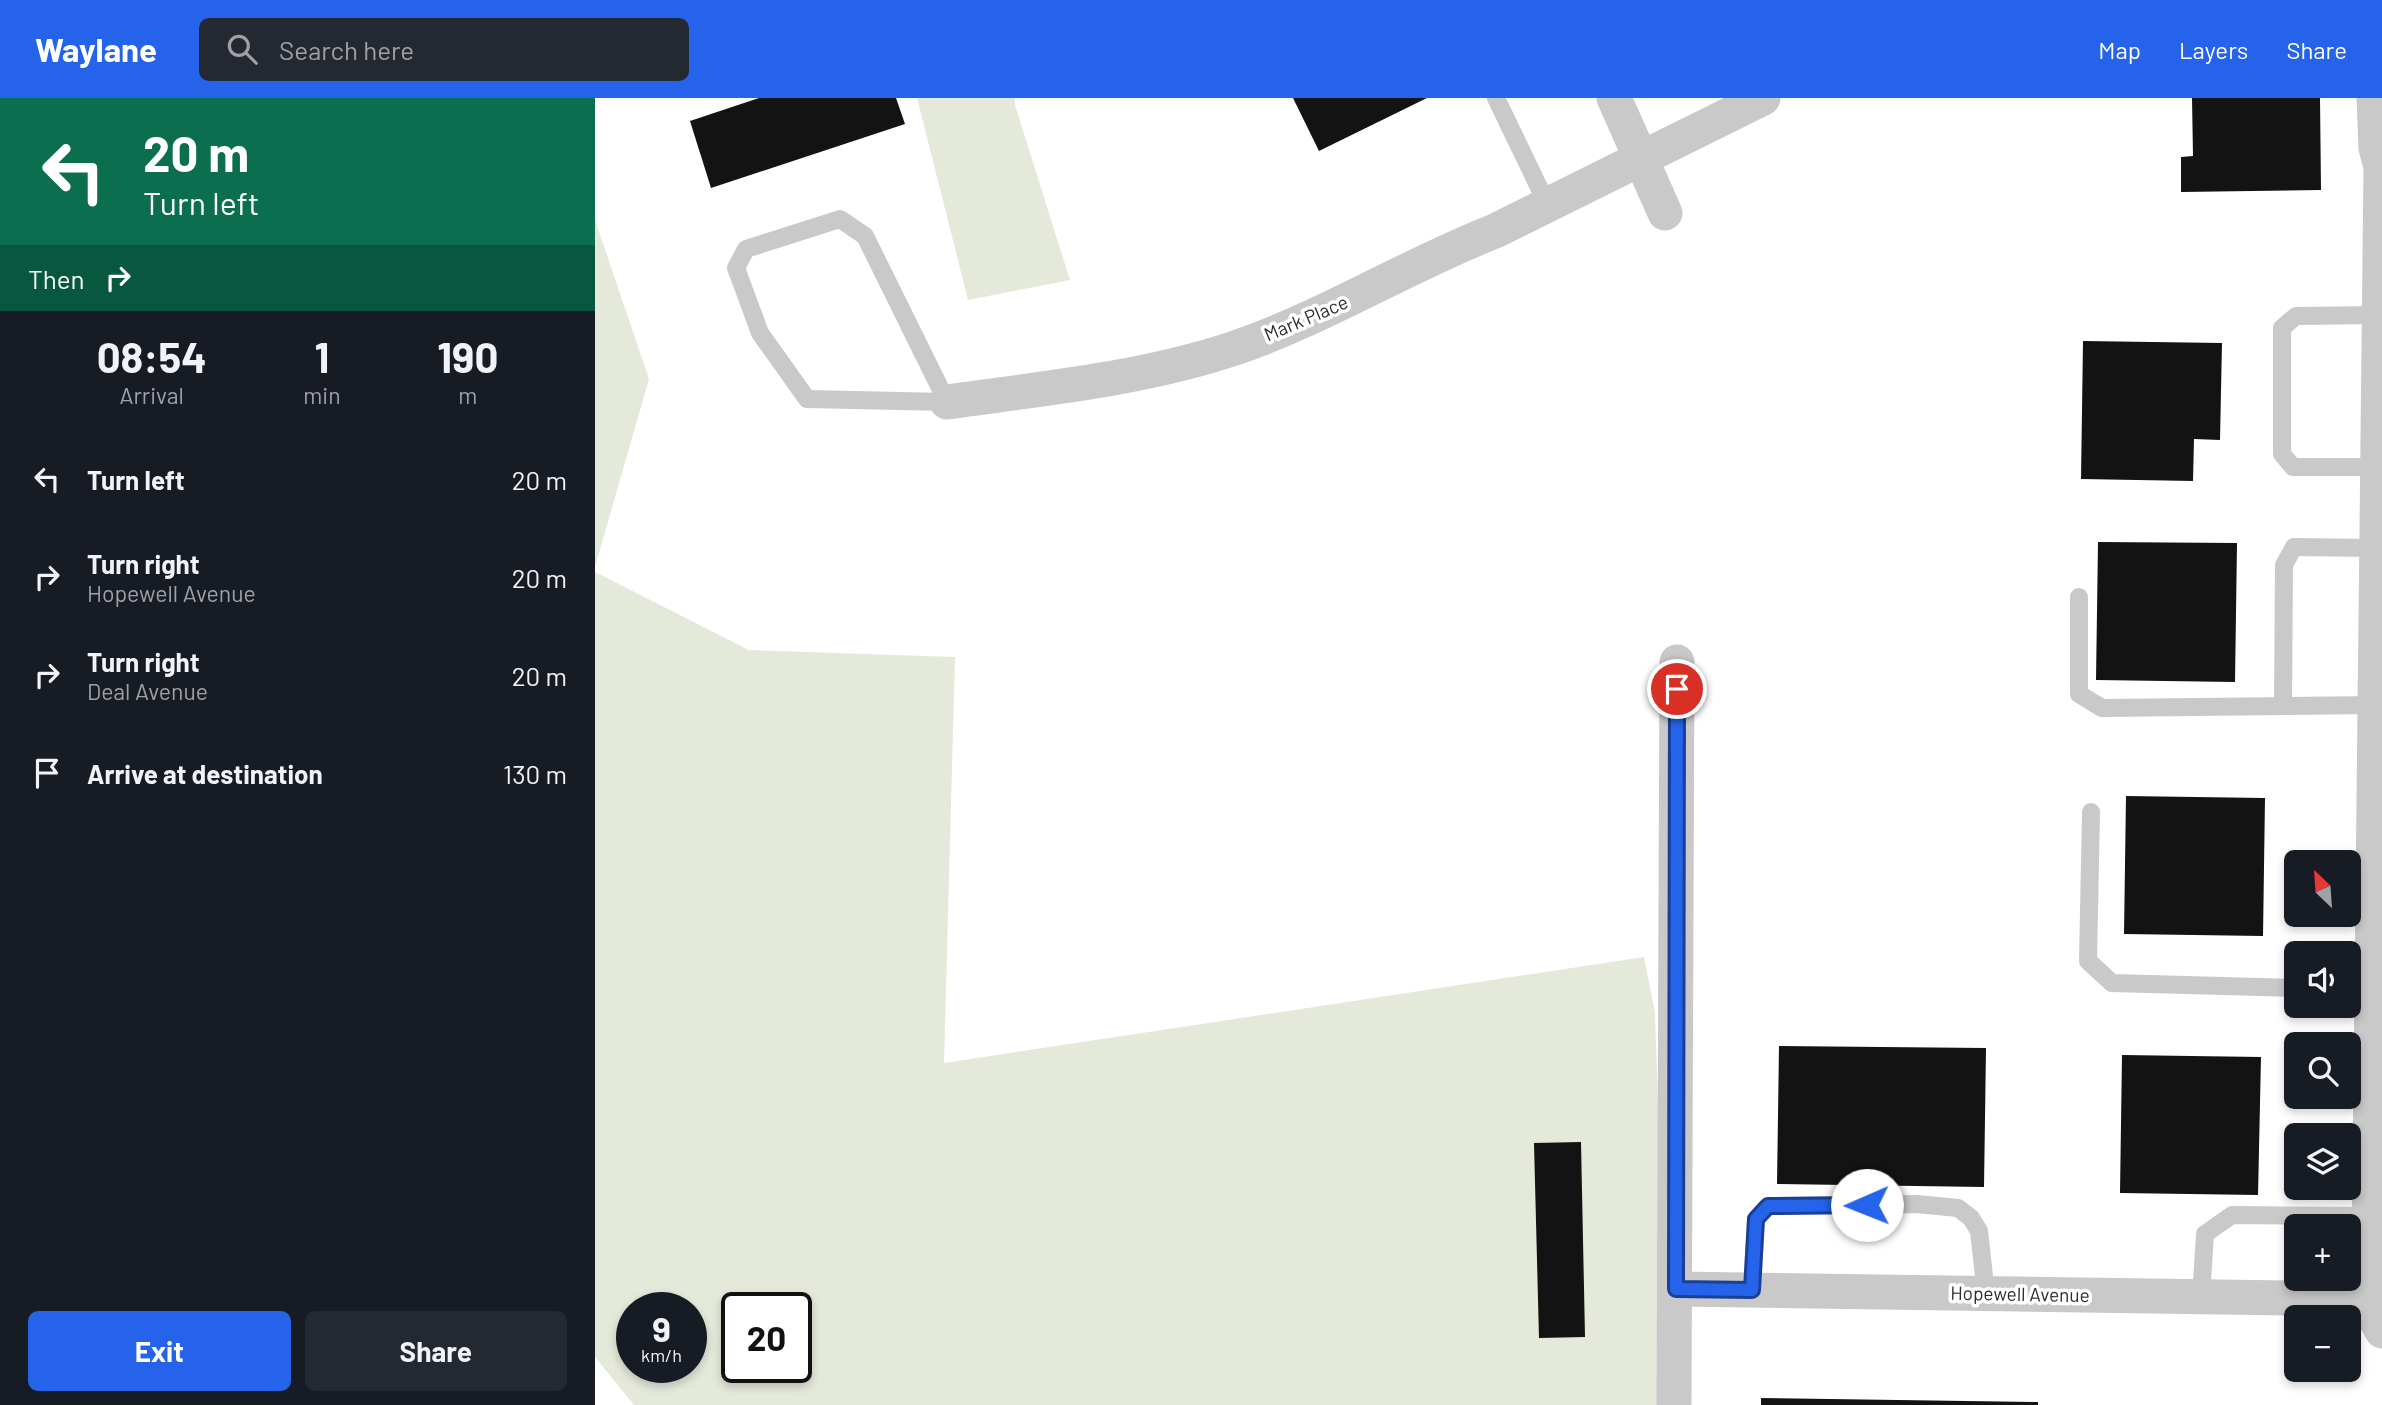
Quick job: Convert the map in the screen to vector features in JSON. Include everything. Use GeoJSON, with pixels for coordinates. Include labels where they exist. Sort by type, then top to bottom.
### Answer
{"type":"FeatureCollection","features":[{"type":"Feature","properties":{"kind":"street"},"geometry":{"type":"LineString","coordinates":[[1614,98],[1665,213]]}},
{"type":"Feature","properties":{"kind":"street","name":"Mark Place"},"geometry":{"type":"LineString","coordinates":[[947,402],[1129,377],[1240,346],[1332,308],[1763,98]]}},
{"type":"Feature","properties":{"kind":"street"},"geometry":{"type":"LineString","coordinates":[[2361,983],[2377,879],[2375,705],[2381,167],[2374,98]]}},
{"type":"Feature","properties":{"kind":"street"},"geometry":{"type":"LineString","coordinates":[[1674,1405],[1677,662]]}},
{"type":"Feature","properties":{"kind":"street"},"geometry":{"type":"LineString","coordinates":[[2361,1014],[2369,1216],[2369,1254],[2364,1300],[2382,1331]]}},
{"type":"Feature","properties":{"kind":"street","name":"Hopewell Avenue"},"geometry":{"type":"LineString","coordinates":[[1676,1289],[2364,1300]]}},
{"type":"Feature","properties":{"kind":"lane"},"geometry":{"type":"LineString","coordinates":[[1496,98],[1547,204]]}},
{"type":"Feature","properties":{"kind":"lane"},"geometry":{"type":"LineString","coordinates":[[840,219],[865,236],[947,402],[807,399],[760,333],[736,268],[746,249],[840,219]]}},
{"type":"Feature","properties":{"kind":"lane"},"geometry":{"type":"LineString","coordinates":[[2377,467],[2293,467],[2282,454],[2282,328],[2296,316],[2380,301]]}},
{"type":"Feature","properties":{"kind":"lane"},"geometry":{"type":"LineString","coordinates":[[2283,706],[2284,565],[2294,547],[2376,548]]}},
{"type":"Feature","properties":{"kind":"lane"},"geometry":{"type":"LineString","coordinates":[[2079,597],[2079,694],[2102,708],[2375,705]]}},
{"type":"Feature","properties":{"kind":"lane"},"geometry":{"type":"LineString","coordinates":[[2091,812],[2088,961],[2112,983],[2284,988]]}},
{"type":"Feature","properties":{"kind":"lane"},"geometry":{"type":"LineString","coordinates":[[1752,1290],[1756,1219],[1768,1206],[1917,1204],[1958,1208],[1971,1218],[1979,1231],[1986,1294]]}},
{"type":"Feature","properties":{"kind":"lane"},"geometry":{"type":"LineString","coordinates":[[2201,1297],[2205,1234],[2232,1215],[2369,1216]]}},
{"type":"Feature","properties":{"kind":"shaded area"},"geometry":{"type":"Polygon","coordinates":[[[917,98],[1015,98],[1070,280],[968,300],[917,98]]]}},
{"type":"Feature","properties":{"kind":"shaded area"},"geometry":{"type":"Polygon","coordinates":[[[595,220],[649,379],[595,567],[595,220]]]}},
{"type":"Feature","properties":{"kind":"shaded area"},"geometry":{"type":"Polygon","coordinates":[[[595,572],[749,650],[955,657],[944,1063],[1644,957],[1655,1013],[1668,1405],[634,1405],[616,1383],[707,1383],[707,1292],[616,1292],[616,1383],[595,1357],[595,572]]]}},
{"type":"Feature","properties":{"kind":"building"},"geometry":{"type":"Polygon","coordinates":[[[759,98],[896,98],[905,124],[711,188],[690,121],[759,98]]]}},
{"type":"Feature","properties":{"kind":"building"},"geometry":{"type":"Polygon","coordinates":[[[1293,98],[1427,98],[1319,151],[1293,98]]]}},
{"type":"Feature","properties":{"kind":"building"},"geometry":{"type":"Polygon","coordinates":[[[2192,98],[2320,98],[2321,190],[2181,192],[2181,157],[2193,156],[2192,98]]]}},
{"type":"Feature","properties":{"kind":"building"},"geometry":{"type":"Polygon","coordinates":[[[2083,341],[2222,343],[2220,440],[2194,439],[2193,481],[2081,479],[2083,341]]]}},
{"type":"Feature","properties":{"kind":"building"},"geometry":{"type":"Polygon","coordinates":[[[2098,542],[2237,543],[2235,682],[2096,680],[2098,542]]]}},
{"type":"Feature","properties":{"kind":"building"},"geometry":{"type":"Polygon","coordinates":[[[2126,796],[2265,798],[2263,936],[2124,934],[2126,796]]]}},
{"type":"Feature","properties":{"kind":"building"},"geometry":{"type":"Polygon","coordinates":[[[1779,1046],[1986,1048],[1984,1187],[1777,1184],[1779,1046]]]}},
{"type":"Feature","properties":{"kind":"building"},"geometry":{"type":"Polygon","coordinates":[[[2122,1055],[2261,1057],[2258,1195],[2120,1193],[2122,1055]]]}},
{"type":"Feature","properties":{"kind":"building"},"geometry":{"type":"Polygon","coordinates":[[[1581,1142],[1585,1337],[1539,1338],[1534,1143],[1581,1142]]]}},
{"type":"Feature","properties":{"kind":"building"},"geometry":{"type":"Polygon","coordinates":[[[1761,1398],[2038,1402],[2038,1405],[1761,1405],[1761,1398]]]}},
{"type":"Feature","properties":{"kind":"route"},"geometry":{"type":"LineString","coordinates":[[1677,689],[1676,1289],[1752,1290],[1756,1219],[1768,1206],[1867,1205]]}}]}
